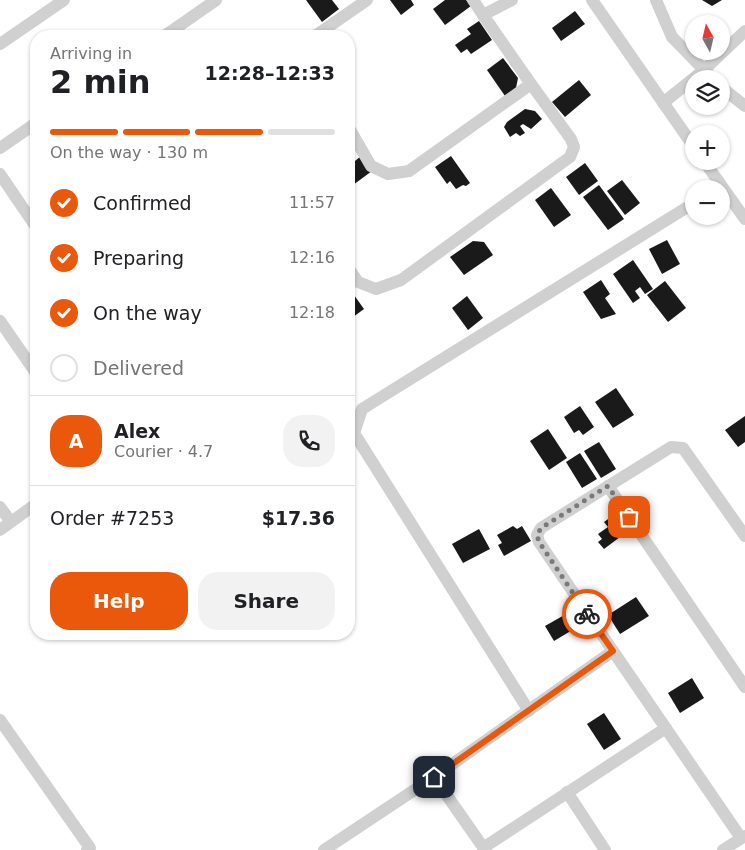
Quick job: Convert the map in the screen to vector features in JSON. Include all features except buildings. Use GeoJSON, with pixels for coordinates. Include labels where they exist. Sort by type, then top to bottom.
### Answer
{"type":"FeatureCollection","features":[{"type":"Feature","properties":{"kind":"street"},"geometry":{"type":"LineString","coordinates":[[0,44],[64,0]]}},
{"type":"Feature","properties":{"kind":"street"},"geometry":{"type":"LineString","coordinates":[[181,30],[216,0]]}},
{"type":"Feature","properties":{"kind":"street"},"geometry":{"type":"LineString","coordinates":[[324,30],[367,0]]}},
{"type":"Feature","properties":{"kind":"street"},"geometry":{"type":"LineString","coordinates":[[355,278],[358,282],[376,289],[401,280],[570,157],[574,147],[571,139],[530,84],[473,0]]}},
{"type":"Feature","properties":{"kind":"street"},"geometry":{"type":"LineString","coordinates":[[483,14],[512,0]]}},
{"type":"Feature","properties":{"kind":"street"},"geometry":{"type":"LineString","coordinates":[[592,0],[685,134]]}},
{"type":"Feature","properties":{"kind":"street"},"geometry":{"type":"LineString","coordinates":[[656,0],[672,37],[704,70]]}},
{"type":"Feature","properties":{"kind":"street"},"geometry":{"type":"LineString","coordinates":[[711,70],[745,31]]}},
{"type":"Feature","properties":{"kind":"street"},"geometry":{"type":"LineString","coordinates":[[355,138],[371,166],[388,174],[409,171],[530,84]]}},
{"type":"Feature","properties":{"kind":"street"},"geometry":{"type":"LineString","coordinates":[[663,103],[685,89]]}},
{"type":"Feature","properties":{"kind":"street"},"geometry":{"type":"LineString","coordinates":[[730,94],[745,106]]}},
{"type":"Feature","properties":{"kind":"street"},"geometry":{"type":"LineString","coordinates":[[0,148],[30,127]]}},
{"type":"Feature","properties":{"kind":"street"},"geometry":{"type":"LineString","coordinates":[[0,174],[30,218]]}},
{"type":"Feature","properties":{"kind":"street"},"geometry":{"type":"LineString","coordinates":[[730,201],[745,219]]}},
{"type":"Feature","properties":{"kind":"street"},"geometry":{"type":"LineString","coordinates":[[355,429],[362,409],[685,209]]}},
{"type":"Feature","properties":{"kind":"street"},"geometry":{"type":"LineString","coordinates":[[0,321],[30,364]]}},
{"type":"Feature","properties":{"kind":"street"},"geometry":{"type":"LineString","coordinates":[[355,435],[529,711]]}},
{"type":"Feature","properties":{"kind":"street"},"geometry":{"type":"LineString","coordinates":[[723,850],[743,837],[613,651],[539,542],[537,535],[541,528],[671,447],[683,448],[745,536]]}},
{"type":"Feature","properties":{"kind":"street"},"geometry":{"type":"LineString","coordinates":[[608,486],[745,687]]}},
{"type":"Feature","properties":{"kind":"street"},"geometry":{"type":"LineString","coordinates":[[0,507],[5,526],[30,508]]}},
{"type":"Feature","properties":{"kind":"street"},"geometry":{"type":"LineString","coordinates":[[324,850],[434,777],[613,651]]}},
{"type":"Feature","properties":{"kind":"street"},"geometry":{"type":"LineString","coordinates":[[0,720],[89,849]]}},
{"type":"Feature","properties":{"kind":"street"},"geometry":{"type":"LineString","coordinates":[[434,777],[484,849],[567,792],[666,728]]}},
{"type":"Feature","properties":{"kind":"street"},"geometry":{"type":"LineString","coordinates":[[567,792],[605,850]]}},
{"type":"Feature","properties":{"kind":"way so far"},"geometry":{"type":"LineString","coordinates":[[587,614],[539,542],[537,535],[541,528],[608,486],[629,517]]}},
{"type":"Feature","properties":{"kind":"route"},"geometry":{"type":"LineString","coordinates":[[434,777],[613,651],[587,614]]}}]}
